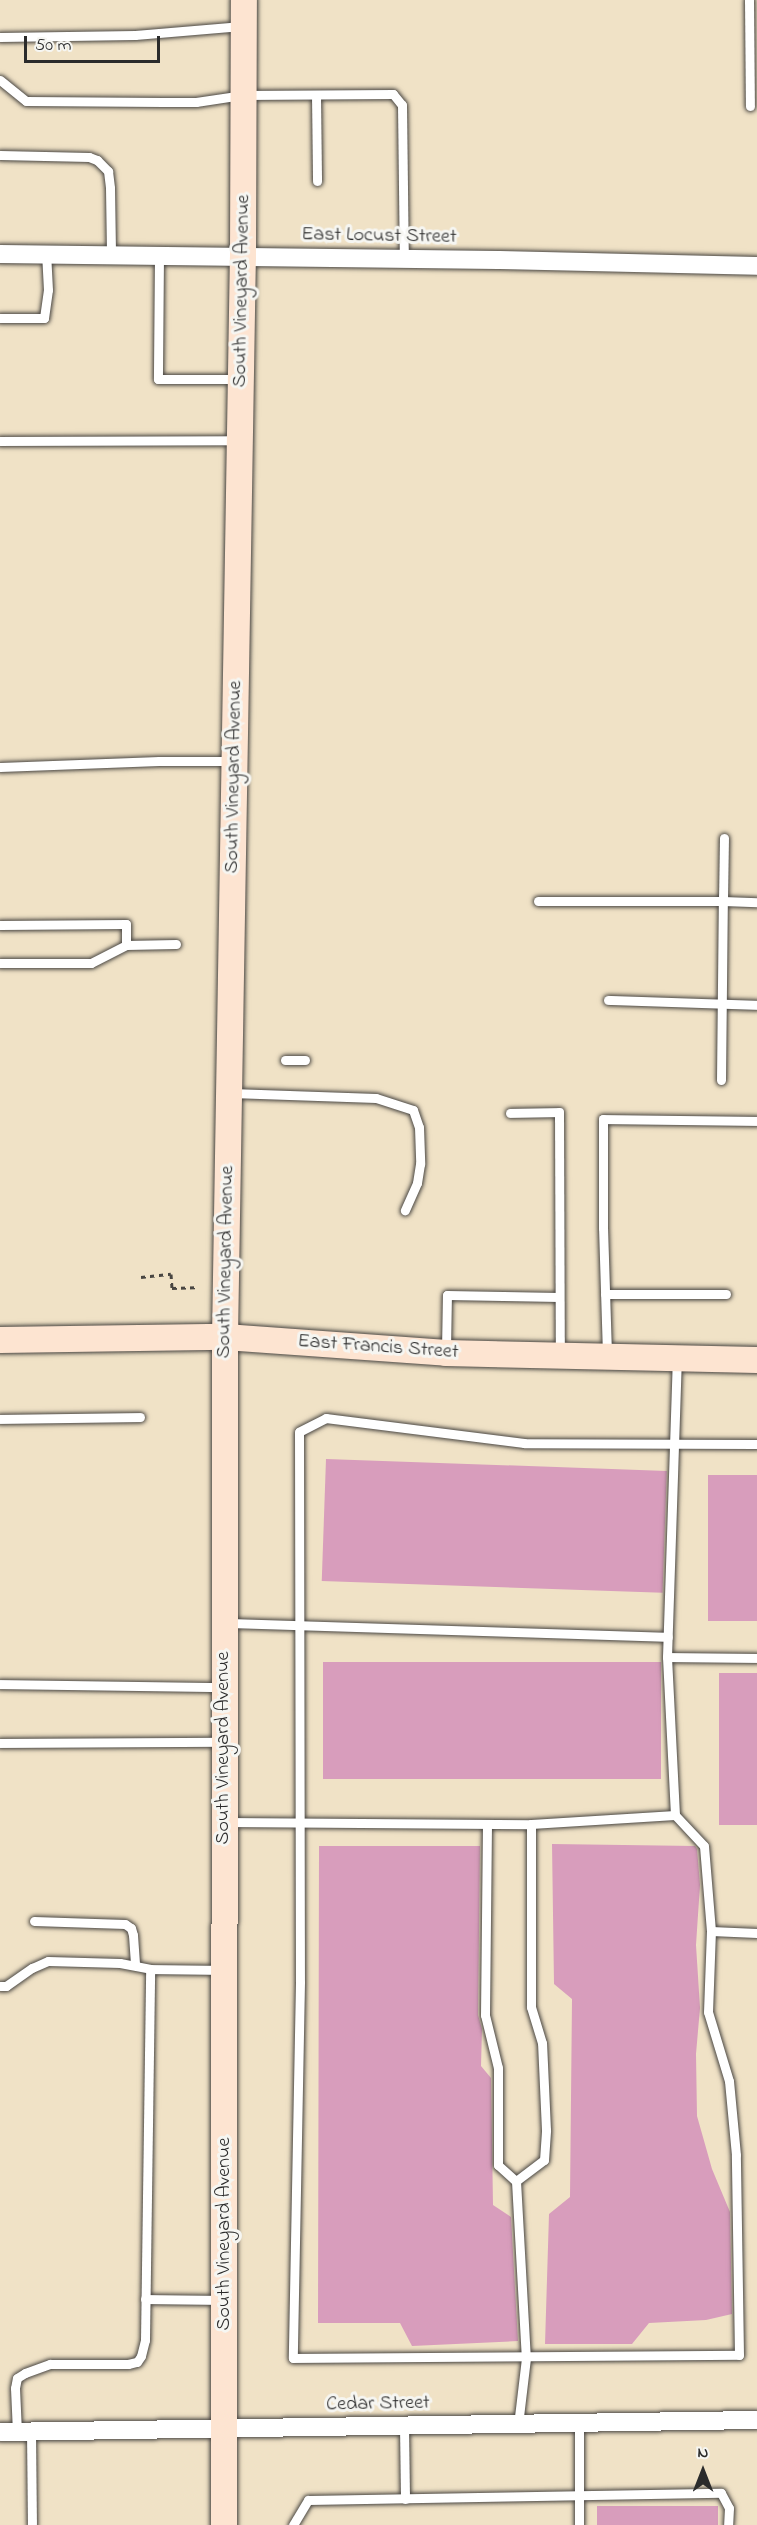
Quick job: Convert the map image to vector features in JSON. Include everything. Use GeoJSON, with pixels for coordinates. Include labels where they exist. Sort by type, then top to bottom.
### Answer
{"type":"FeatureCollection","features":[{"type":"Feature","properties":{"kind":"main road","name":"South Vineyard Avenue"},"geometry":{"type":"LineString","coordinates":[[224,2525],[225,1337],[243,257],[244,0]]}},
{"type":"Feature","properties":{"kind":"main road","name":"East Francis Street"},"geometry":{"type":"LineString","coordinates":[[0,1340],[225,1337],[446,1353],[757,1360]]}},
{"type":"Feature","properties":{"kind":"street","name":"East Locust Street"},"geometry":{"type":"LineString","coordinates":[[0,254],[757,266]]}},
{"type":"Feature","properties":{"kind":"street","name":"Cedar Street"},"geometry":{"type":"LineString","coordinates":[[16,2432],[757,2420]]}},
{"type":"Feature","properties":{"kind":"lane"},"geometry":{"type":"LineString","coordinates":[[749,0],[750,106]]}},
{"type":"Feature","properties":{"kind":"lane"},"geometry":{"type":"LineString","coordinates":[[0,37],[135,35],[244,26]]}},
{"type":"Feature","properties":{"kind":"lane"},"geometry":{"type":"LineString","coordinates":[[0,80],[26,101],[196,102],[243,95],[393,94],[402,105],[405,259]]}},
{"type":"Feature","properties":{"kind":"lane"},"geometry":{"type":"LineString","coordinates":[[316,95],[317,181]]}},
{"type":"Feature","properties":{"kind":"lane"},"geometry":{"type":"LineString","coordinates":[[0,155],[89,157],[97,160],[108,171],[111,255]]}},
{"type":"Feature","properties":{"kind":"lane"},"geometry":{"type":"LineString","coordinates":[[0,318],[44,318],[48,290],[46,255]]}},
{"type":"Feature","properties":{"kind":"lane"},"geometry":{"type":"LineString","coordinates":[[159,256],[158,379],[241,379]]}},
{"type":"Feature","properties":{"kind":"lane"},"geometry":{"type":"LineString","coordinates":[[0,441],[240,440]]}},
{"type":"Feature","properties":{"kind":"lane"},"geometry":{"type":"LineString","coordinates":[[0,767],[159,761],[234,761]]}},
{"type":"Feature","properties":{"kind":"lane"},"geometry":{"type":"LineString","coordinates":[[721,1080],[724,838]]}},
{"type":"Feature","properties":{"kind":"lane"},"geometry":{"type":"LineString","coordinates":[[538,901],[757,902]]}},
{"type":"Feature","properties":{"kind":"lane"},"geometry":{"type":"LineString","coordinates":[[0,925],[126,924],[126,945]]}},
{"type":"Feature","properties":{"kind":"lane"},"geometry":{"type":"LineString","coordinates":[[0,963],[91,963],[126,945],[176,944]]}},
{"type":"Feature","properties":{"kind":"lane"},"geometry":{"type":"LineString","coordinates":[[608,1000],[757,1005]]}},
{"type":"Feature","properties":{"kind":"lane"},"geometry":{"type":"LineString","coordinates":[[285,1060],[305,1060]]}},
{"type":"Feature","properties":{"kind":"lane"},"geometry":{"type":"LineString","coordinates":[[228,1093],[376,1098],[413,1110],[419,1127],[420,1164],[417,1183],[405,1210]]}},
{"type":"Feature","properties":{"kind":"lane"},"geometry":{"type":"LineString","coordinates":[[510,1113],[559,1112],[560,1355]]}},
{"type":"Feature","properties":{"kind":"lane"},"geometry":{"type":"LineString","coordinates":[[608,1356],[603,1119],[757,1121]]}},
{"type":"Feature","properties":{"kind":"lane"},"geometry":{"type":"LineString","coordinates":[[446,1353],[447,1294],[559,1297]]}},
{"type":"Feature","properties":{"kind":"lane"},"geometry":{"type":"LineString","coordinates":[[605,1294],[726,1294]]}},
{"type":"Feature","properties":{"kind":"lane"},"geometry":{"type":"LineString","coordinates":[[677,1358],[676,1443],[667,1657],[675,1815],[704,1846],[711,1931],[708,2012],[729,2081],[736,2155],[739,2355],[293,2358],[300,1982],[299,1432],[326,1418],[524,1443],[676,1443],[757,1444]]}},
{"type":"Feature","properties":{"kind":"lane"},"geometry":{"type":"LineString","coordinates":[[0,1419],[140,1417]]}},
{"type":"Feature","properties":{"kind":"lane"},"geometry":{"type":"LineString","coordinates":[[223,1623],[668,1637]]}},
{"type":"Feature","properties":{"kind":"lane"},"geometry":{"type":"LineString","coordinates":[[667,1657],[757,1658]]}},
{"type":"Feature","properties":{"kind":"lane"},"geometry":{"type":"LineString","coordinates":[[0,1684],[223,1687]]}},
{"type":"Feature","properties":{"kind":"lane"},"geometry":{"type":"LineString","coordinates":[[0,1743],[223,1742]]}},
{"type":"Feature","properties":{"kind":"lane"},"geometry":{"type":"LineString","coordinates":[[223,1822],[531,1824],[675,1815]]}},
{"type":"Feature","properties":{"kind":"lane"},"geometry":{"type":"LineString","coordinates":[[487,1824],[484,2015],[498,2068],[498,2165],[516,2181],[526,2358],[518,2425]]}},
{"type":"Feature","properties":{"kind":"lane"},"geometry":{"type":"LineString","coordinates":[[516,2181],[544,2160],[546,2130],[542,2043],[531,2007],[531,1824]]}},
{"type":"Feature","properties":{"kind":"lane"},"geometry":{"type":"LineString","coordinates":[[34,1921],[125,1924],[131,1928],[134,1935],[135,1964]]}},
{"type":"Feature","properties":{"kind":"lane"},"geometry":{"type":"LineString","coordinates":[[711,1931],[757,1933]]}},
{"type":"Feature","properties":{"kind":"lane"},"geometry":{"type":"LineString","coordinates":[[0,1986],[6,1986],[32,1968],[48,1961],[135,1964],[150,1969],[223,1970]]}},
{"type":"Feature","properties":{"kind":"lane"},"geometry":{"type":"LineString","coordinates":[[32,2525],[16,2432],[15,2388],[17,2378],[50,2364],[65,2362],[137,2362],[144,2348],[150,1969]]}},
{"type":"Feature","properties":{"kind":"lane"},"geometry":{"type":"LineString","coordinates":[[145,2299],[224,2300]]}},
{"type":"Feature","properties":{"kind":"lane"},"geometry":{"type":"LineString","coordinates":[[579,2423],[579,2525]]}},
{"type":"Feature","properties":{"kind":"lane"},"geometry":{"type":"LineString","coordinates":[[405,2426],[405,2499]]}},
{"type":"Feature","properties":{"kind":"lane"},"geometry":{"type":"LineString","coordinates":[[293,2525],[308,2500],[721,2493],[729,2508],[728,2525]]}},
{"type":"Feature","properties":{"kind":"path"},"geometry":{"type":"LineString","coordinates":[[141,1277],[171,1274],[172,1288],[196,1287]]}},
{"type":"Feature","properties":{"kind":"building"},"geometry":{"type":"Polygon","coordinates":[[[326,1459],[667,1471],[663,1593],[322,1581],[326,1459]]]}},
{"type":"Feature","properties":{"kind":"building"},"geometry":{"type":"Polygon","coordinates":[[[708,1475],[757,1475],[757,1621],[708,1621],[708,1475]]]}},
{"type":"Feature","properties":{"kind":"building"},"geometry":{"type":"Polygon","coordinates":[[[323,1662],[661,1662],[661,1779],[323,1779],[323,1662]]]}},
{"type":"Feature","properties":{"kind":"building"},"geometry":{"type":"Polygon","coordinates":[[[719,1673],[757,1673],[757,1825],[719,1825],[719,1673]]]}},
{"type":"Feature","properties":{"kind":"building"},"geometry":{"type":"Polygon","coordinates":[[[552,1844],[695,1846],[697,1849],[700,1885],[696,1945],[700,2008],[696,2054],[697,2116],[712,2169],[730,2212],[732,2314],[706,2320],[649,2323],[632,2344],[545,2344],[549,2214],[570,2197],[572,1999],[554,1984],[552,1844]]]}},
{"type":"Feature","properties":{"kind":"building"},"geometry":{"type":"Polygon","coordinates":[[[319,1846],[480,1846],[478,2015],[482,2029],[481,2066],[491,2078],[493,2205],[511,2217],[518,2341],[412,2346],[400,2323],[318,2323],[319,1846]]]}},
{"type":"Feature","properties":{"kind":"building"},"geometry":{"type":"Polygon","coordinates":[[[597,2506],[718,2506],[718,2525],[597,2525],[597,2506]]]}}]}
